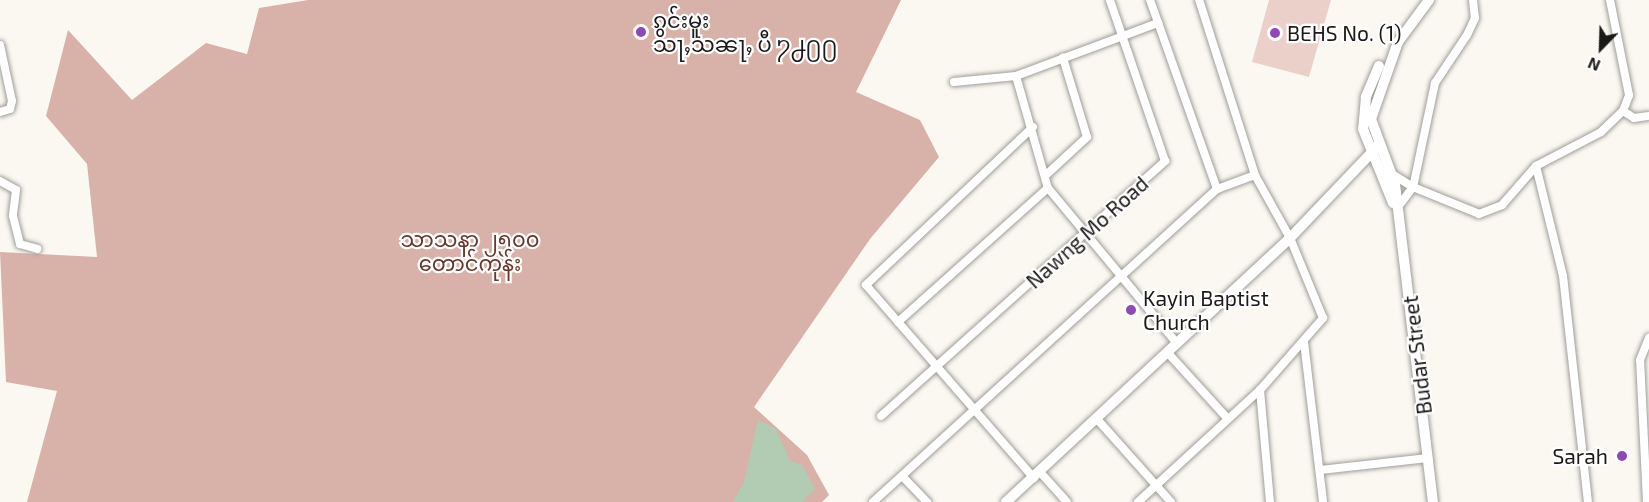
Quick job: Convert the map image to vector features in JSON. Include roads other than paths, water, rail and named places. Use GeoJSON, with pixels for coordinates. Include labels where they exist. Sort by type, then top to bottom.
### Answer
{"type":"FeatureCollection","features":[{"type":"Feature","properties":{"kind":"main road"},"geometry":{"type":"LineString","coordinates":[[1392,174],[1363,129],[1366,97],[1393,38],[1420,0]]}},
{"type":"Feature","properties":{"kind":"main road"},"geometry":{"type":"LineString","coordinates":[[1396,209],[1375,149],[1371,119],[1382,76],[1398,42],[1429,0]]}},
{"type":"Feature","properties":{"kind":"main road"},"geometry":{"type":"LineString","coordinates":[[1006,502],[1290,238],[1375,149]]}},
{"type":"Feature","properties":{"kind":"main road","name":"Budar Street"},"geometry":{"type":"LineString","coordinates":[[1392,174],[1433,502]]}},
{"type":"Feature","properties":{"kind":"street","name":"Nawng Mo Road"},"geometry":{"type":"LineString","coordinates":[[881,416],[941,366],[1166,157],[1110,0]]}},
{"type":"Feature","properties":{"kind":"street"},"geometry":{"type":"LineString","coordinates":[[1150,0],[1217,189]]}},
{"type":"Feature","properties":{"kind":"street"},"geometry":{"type":"LineString","coordinates":[[1138,502],[1260,390],[1323,318],[1290,238],[1255,175],[1199,0]]}},
{"type":"Feature","properties":{"kind":"street"},"geometry":{"type":"LineString","coordinates":[[1396,209],[1413,187],[1435,83],[1467,35],[1474,18],[1473,0]]}},
{"type":"Feature","properties":{"kind":"street"},"geometry":{"type":"LineString","coordinates":[[1392,174],[1413,187],[1479,214],[1502,205],[1536,166],[1600,132],[1623,111],[1629,95],[1610,0]]}},
{"type":"Feature","properties":{"kind":"street"},"geometry":{"type":"LineString","coordinates":[[954,82],[1016,76],[1158,23]]}},
{"type":"Feature","properties":{"kind":"street"},"geometry":{"type":"LineString","coordinates":[[0,45],[12,100],[10,109],[0,112]]}},
{"type":"Feature","properties":{"kind":"street"},"geometry":{"type":"LineString","coordinates":[[1046,175],[1087,137],[1063,58]]}},
{"type":"Feature","properties":{"kind":"street"},"geometry":{"type":"LineString","coordinates":[[1016,76],[1033,127],[1048,188],[1084,233],[1122,274],[1176,342]]}},
{"type":"Feature","properties":{"kind":"street"},"geometry":{"type":"LineString","coordinates":[[1623,111],[1634,118],[1649,116]]}},
{"type":"Feature","properties":{"kind":"street"},"geometry":{"type":"LineString","coordinates":[[1033,127],[867,280],[869,290],[941,366],[978,412],[1037,475],[1067,502]]}},
{"type":"Feature","properties":{"kind":"street"},"geometry":{"type":"LineString","coordinates":[[1536,166],[1563,276],[1588,502]]}},
{"type":"Feature","properties":{"kind":"street"},"geometry":{"type":"LineString","coordinates":[[873,502],[978,412],[1122,274],[1217,189],[1255,175]]}},
{"type":"Feature","properties":{"kind":"street"},"geometry":{"type":"LineString","coordinates":[[0,182],[16,190],[13,216],[20,244],[37,249]]}},
{"type":"Feature","properties":{"kind":"street"},"geometry":{"type":"LineString","coordinates":[[898,322],[1048,188]]}},
{"type":"Feature","properties":{"kind":"street"},"geometry":{"type":"LineString","coordinates":[[1647,502],[1640,360],[1649,339]]}},
{"type":"Feature","properties":{"kind":"street"},"geometry":{"type":"LineString","coordinates":[[1304,342],[1323,502]]}},
{"type":"Feature","properties":{"kind":"street"},"geometry":{"type":"LineString","coordinates":[[1167,352],[1227,418]]}},
{"type":"Feature","properties":{"kind":"street"},"geometry":{"type":"LineString","coordinates":[[1260,390],[1269,502]]}},
{"type":"Feature","properties":{"kind":"street"},"geometry":{"type":"LineString","coordinates":[[1097,419],[1171,502]]}},
{"type":"Feature","properties":{"kind":"street"},"geometry":{"type":"LineString","coordinates":[[1320,470],[1428,458]]}},
{"type":"Feature","properties":{"kind":"street"},"geometry":{"type":"LineString","coordinates":[[903,477],[927,502]]}},
{"type":"Feature","properties":{"kind":"place","name":"ၵွင်းမူး သႃႇသၼႃႇ ပီ ႒႕႐႐"},"geometry":{"type":"Point","coordinates":[641,32]}},
{"type":"Feature","properties":{"kind":"place","name":"BEHS No. (1)"},"geometry":{"type":"Point","coordinates":[1275,33]}},
{"type":"Feature","properties":{"kind":"place","name":"Kayin Baptist Church"},"geometry":{"type":"Point","coordinates":[1131,310]}},
{"type":"Feature","properties":{"kind":"place","name":"Sarah"},"geometry":{"type":"Point","coordinates":[1622,456]}},
{"type":"Feature","properties":{"kind":"park label","name":"သာသနာ ၂၅၀၀ တောင်ကုန်း"},"geometry":{"type":"Point","coordinates":[470,251]}}]}
